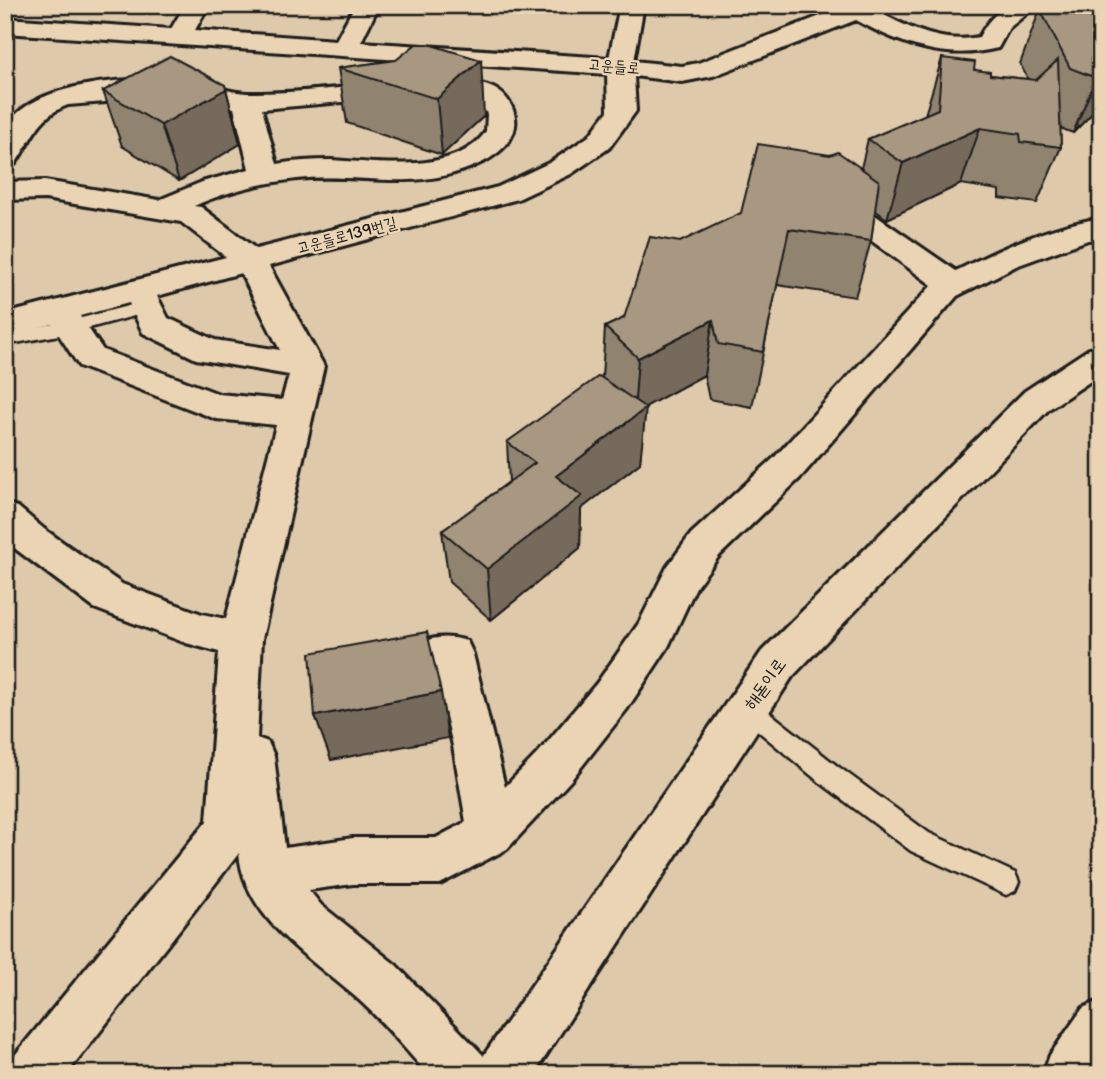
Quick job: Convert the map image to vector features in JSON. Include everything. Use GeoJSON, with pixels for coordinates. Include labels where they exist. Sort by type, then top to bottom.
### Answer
{"type":"FeatureCollection","features":[{"type":"Feature","properties":{"kind":"street"},"geometry":{"type":"LineString","coordinates":[[179,37],[197,5]]}},
{"type":"Feature","properties":{"kind":"street"},"geometry":{"type":"LineString","coordinates":[[345,48],[367,5]]}},
{"type":"Feature","properties":{"kind":"street","name":"고운들로139번길"},"geometry":{"type":"LineString","coordinates":[[5,322],[65,319],[143,299],[251,261],[508,193],[561,168],[599,142],[622,111],[620,67],[632,5]]}},
{"type":"Feature","properties":{"kind":"street"},"geometry":{"type":"LineString","coordinates":[[865,8],[908,37],[938,45],[968,48],[989,43],[999,23],[1025,5]]}},
{"type":"Feature","properties":{"kind":"street","name":"고운들로"},"geometry":{"type":"LineString","coordinates":[[5,25],[620,67],[682,74],[704,70],[865,8]]}},
{"type":"Feature","properties":{"kind":"street"},"geometry":{"type":"LineString","coordinates":[[5,158],[25,119],[56,99],[113,92],[181,89],[246,102],[413,89],[453,90],[489,97],[501,111],[503,126],[491,146],[461,162],[437,170],[408,173],[301,169],[234,179],[190,195],[164,209]]}},
{"type":"Feature","properties":{"kind":"street"},"geometry":{"type":"LineString","coordinates":[[246,102],[265,175]]}},
{"type":"Feature","properties":{"kind":"street"},"geometry":{"type":"LineString","coordinates":[[812,182],[954,285]]}},
{"type":"Feature","properties":{"kind":"street"},"geometry":{"type":"LineString","coordinates":[[5,191],[45,190],[190,214],[251,261],[307,366],[241,639],[229,829],[34,1074]]}},
{"type":"Feature","properties":{"kind":"street"},"geometry":{"type":"LineString","coordinates":[[264,874],[353,861],[440,861],[491,833],[555,766],[612,696],[654,635],[681,579],[705,545],[787,468],[946,289],[1005,259],[1082,231],[1101,228]]}},
{"type":"Feature","properties":{"kind":"street"},"geometry":{"type":"LineString","coordinates":[[143,299],[155,325],[208,351],[307,366]]}},
{"type":"Feature","properties":{"kind":"street"},"geometry":{"type":"LineString","coordinates":[[65,319],[91,358],[151,383],[216,406],[295,414]]}},
{"type":"Feature","properties":{"kind":"street","name":"해돋이로"},"geometry":{"type":"LineString","coordinates":[[503,1074],[777,664],[1037,400],[1101,357]]}},
{"type":"Feature","properties":{"kind":"street"},"geometry":{"type":"LineString","coordinates":[[5,518],[30,540],[108,596],[200,631],[241,639]]}},
{"type":"Feature","properties":{"kind":"street"},"geometry":{"type":"LineString","coordinates":[[241,639],[264,874],[304,922],[378,983],[464,1074]]}},
{"type":"Feature","properties":{"kind":"street"},"geometry":{"type":"LineString","coordinates":[[431,656],[452,653],[475,746],[491,833]]}},
{"type":"Feature","properties":{"kind":"street"},"geometry":{"type":"LineString","coordinates":[[1069,1074],[1101,1026]]}},
{"type":"Feature","properties":{"kind":"lane"},"geometry":{"type":"LineString","coordinates":[[5,339],[65,319]]}},
{"type":"Feature","properties":{"kind":"lane"},"geometry":{"type":"LineString","coordinates":[[747,708],[827,773],[920,842],[1006,881]]}},
{"type":"Feature","properties":{"kind":"building"},"geometry":{"type":"Polygon","coordinates":[[[1040,9],[1101,9],[1101,73],[1096,78],[1070,68],[1040,9]]]}},
{"type":"Feature","properties":{"kind":"building"},"geometry":{"type":"Polygon","coordinates":[[[416,44],[428,44],[481,60],[437,99],[338,68],[396,60],[416,44]]]}},
{"type":"Feature","properties":{"kind":"building"},"geometry":{"type":"Polygon","coordinates":[[[170,56],[225,85],[226,89],[161,125],[103,91],[170,56]]]}},
{"type":"Feature","properties":{"kind":"building"},"geometry":{"type":"Polygon","coordinates":[[[942,58],[975,62],[974,70],[990,72],[990,75],[1036,80],[1058,60],[1061,147],[1021,142],[1020,134],[980,128],[903,163],[868,139],[938,109],[942,58]]]}},
{"type":"Feature","properties":{"kind":"building"},"geometry":{"type":"Polygon","coordinates":[[[758,144],[830,155],[838,152],[879,181],[871,241],[789,229],[763,352],[718,344],[713,320],[638,358],[605,327],[624,318],[650,237],[680,242],[741,213],[758,144]]]}},
{"type":"Feature","properties":{"kind":"building"},"geometry":{"type":"Polygon","coordinates":[[[599,376],[646,408],[556,476],[582,496],[487,569],[442,531],[535,463],[507,442],[599,376]]]}},
{"type":"Feature","properties":{"kind":"building"},"geometry":{"type":"Polygon","coordinates":[[[427,632],[441,692],[315,716],[310,653],[427,632]]]}}]}
